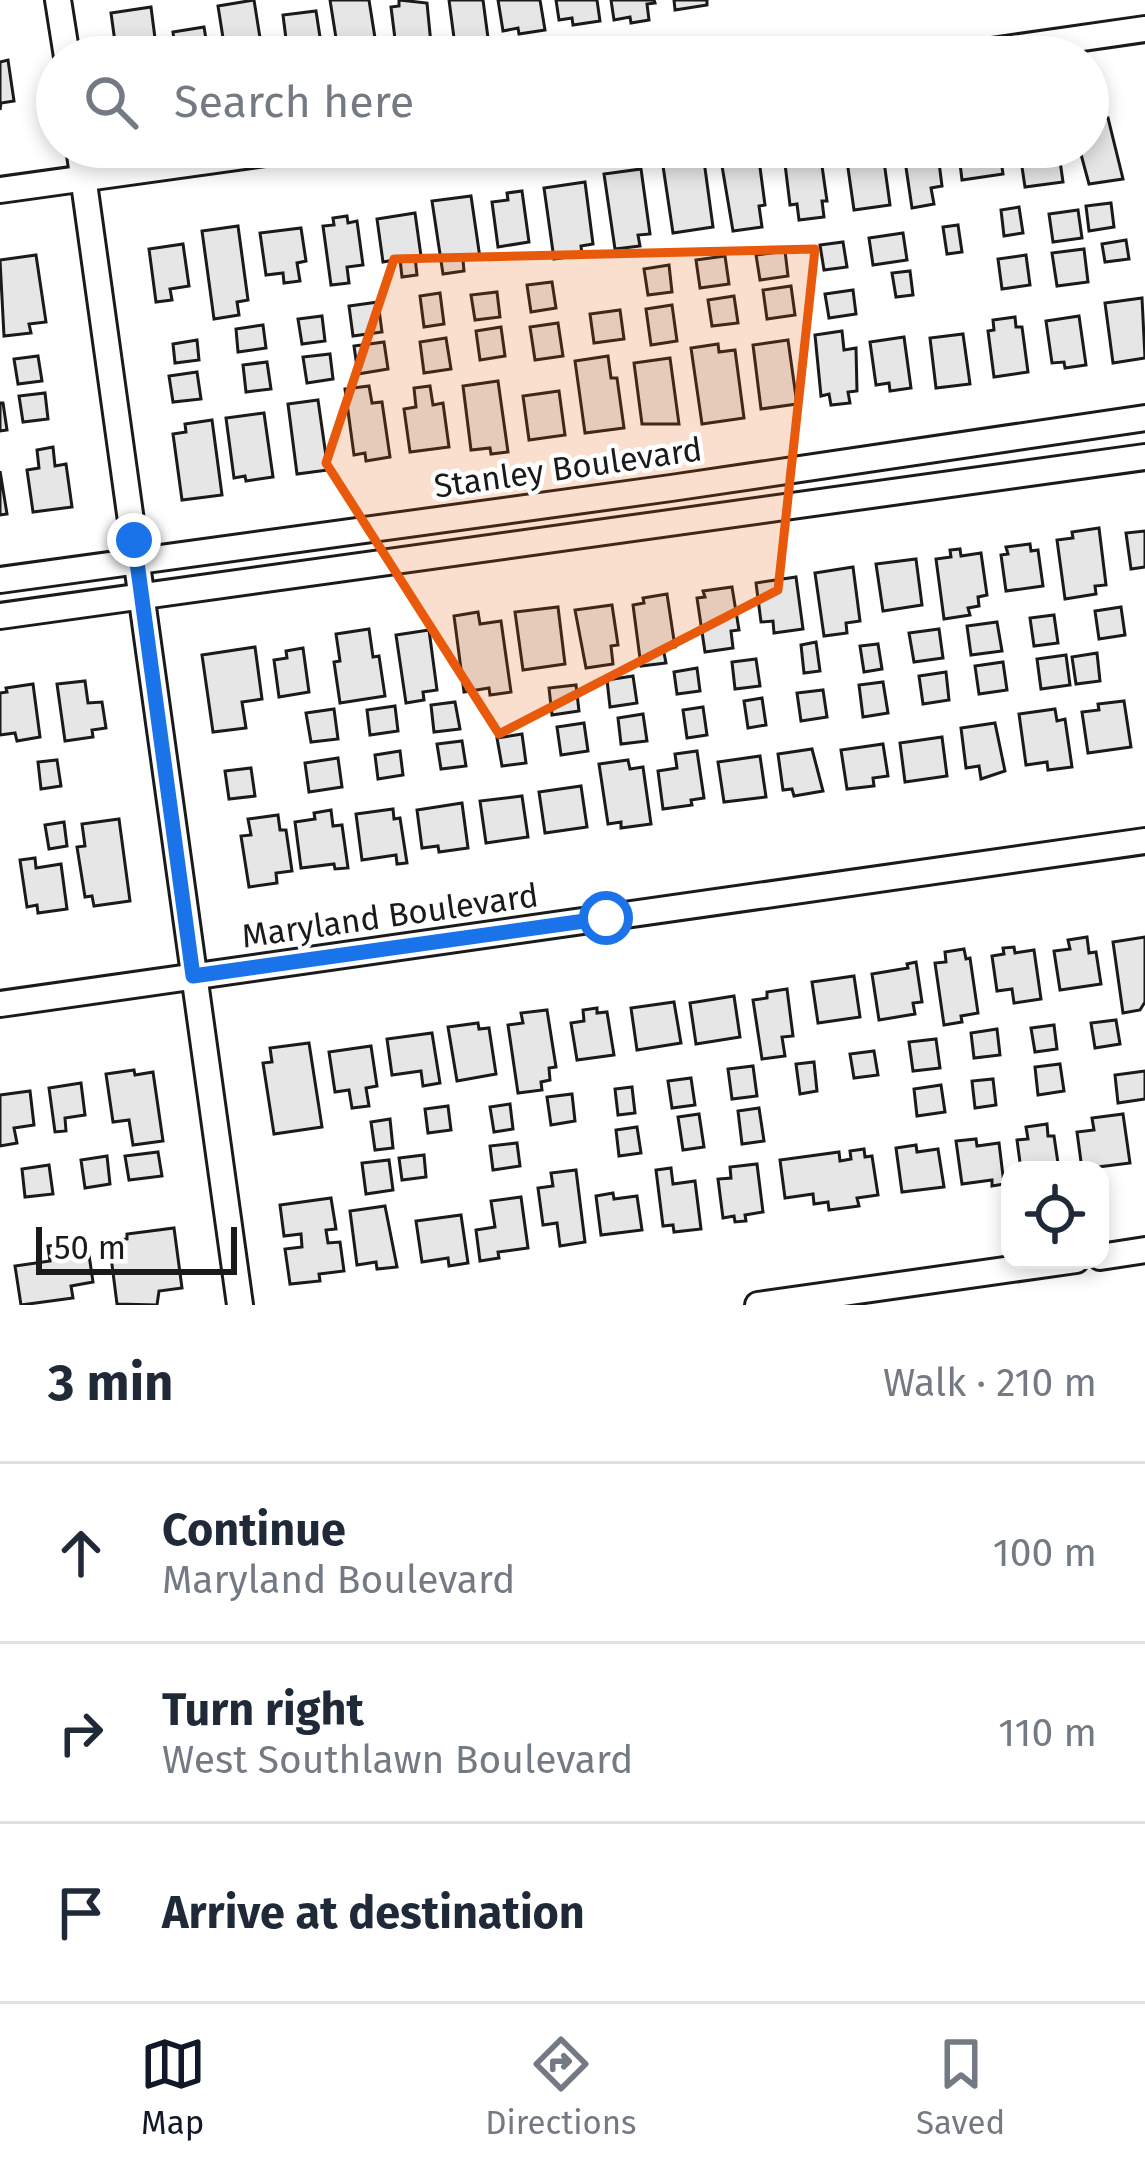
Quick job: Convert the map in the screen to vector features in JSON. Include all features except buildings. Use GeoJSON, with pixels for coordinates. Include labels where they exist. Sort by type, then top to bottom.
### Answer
{"type":"FeatureCollection","features":[{"type":"Feature","properties":{"kind":"street"},"geometry":{"type":"LineString","coordinates":[[58,0],[64,36]]}},
{"type":"Feature","properties":{"kind":"street"},"geometry":{"type":"LineString","coordinates":[[1096,36],[1145,29]]}},
{"type":"Feature","properties":{"kind":"street"},"geometry":{"type":"LineString","coordinates":[[82,168],[240,1305]]}},
{"type":"Feature","properties":{"kind":"street"},"geometry":{"type":"LineString","coordinates":[[0,190],[156,168]]}},
{"type":"Feature","properties":{"kind":"street","name":"Stanley Boulevard"},"geometry":{"type":"LineString","coordinates":[[0,580],[1145,418]]}},
{"type":"Feature","properties":{"kind":"street","name":"Stanley Boulevard"},"geometry":{"type":"LineString","coordinates":[[0,616],[1145,457]]}},
{"type":"Feature","properties":{"kind":"street"},"geometry":{"type":"LineString","coordinates":[[671,488],[676,522]]}},
{"type":"Feature","properties":{"kind":"street","name":"Maryland Boulevard"},"geometry":{"type":"LineString","coordinates":[[0,1004],[1145,842]]}},
{"type":"Feature","properties":{"kind":"street"},"geometry":{"type":"LineString","coordinates":[[1109,1256],[1145,1250]]}},
{"type":"Feature","properties":{"kind":"street"},"geometry":{"type":"LineString","coordinates":[[758,1305],[1012,1269]]}},
{"type":"Feature","properties":{"kind":"highlighted area"},"geometry":{"type":"Polygon","coordinates":[[[815,249],[778,590],[499,734],[326,463],[394,259],[815,249]]]}},
{"type":"Feature","properties":{"kind":"route"},"geometry":{"type":"LineString","coordinates":[[134,540],[193,976],[606,918]]}}]}
